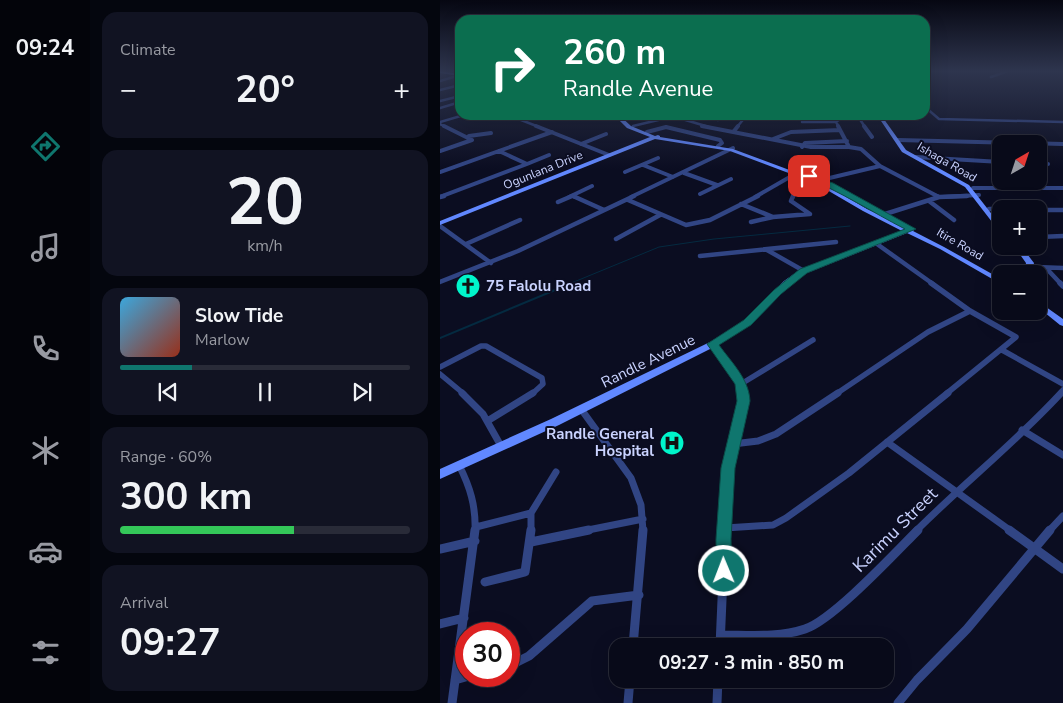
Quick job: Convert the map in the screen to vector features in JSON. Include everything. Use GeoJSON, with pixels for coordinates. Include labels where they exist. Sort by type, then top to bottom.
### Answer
{"type":"FeatureCollection","features":[{"type":"Feature","properties":{"kind":"main road"},"geometry":{"type":"LineString","coordinates":[[621,120],[629,127],[655,136]]}},
{"type":"Feature","properties":{"kind":"main road"},"geometry":{"type":"LineString","coordinates":[[626,120],[633,126],[655,136]]}},
{"type":"Feature","properties":{"kind":"main road","name":"Ishaga Road"},"geometry":{"type":"LineString","coordinates":[[885,120],[909,154],[975,192],[992,216]]}},
{"type":"Feature","properties":{"kind":"main road","name":"Ishaga Road"},"geometry":{"type":"LineString","coordinates":[[885,120],[907,154],[967,186],[975,192],[992,212]]}},
{"type":"Feature","properties":{"kind":"main road","name":"Itire Road"},"geometry":{"type":"LineString","coordinates":[[655,136],[732,149],[821,180],[992,275]]}},
{"type":"Feature","properties":{"kind":"main road","name":"Itire Road"},"geometry":{"type":"LineString","coordinates":[[655,136],[677,142],[732,149],[822,184],[865,210],[910,230]]}},
{"type":"Feature","properties":{"kind":"main road","name":"Ogunlana Drive"},"geometry":{"type":"LineString","coordinates":[[440,221],[655,136]]}},
{"type":"Feature","properties":{"kind":"main road","name":"Randle Avenue"},"geometry":{"type":"LineString","coordinates":[[440,474],[581,409],[713,344],[748,323],[782,287],[804,271],[910,230]]}},
{"type":"Feature","properties":{"kind":"main road"},"geometry":{"type":"LineString","coordinates":[[1047,307],[1063,317]]}},
{"type":"Feature","properties":{"kind":"main road"},"geometry":{"type":"LineString","coordinates":[[1047,309],[1063,323]]}},
{"type":"Feature","properties":{"kind":"street"},"geometry":{"type":"LineString","coordinates":[[440,108],[454,104]]}},
{"type":"Feature","properties":{"kind":"street"},"geometry":{"type":"LineString","coordinates":[[930,112],[938,119],[1063,122]]}},
{"type":"Feature","properties":{"kind":"street"},"geometry":{"type":"LineString","coordinates":[[440,123],[455,118]]}},
{"type":"Feature","properties":{"kind":"street"},"geometry":{"type":"LineString","coordinates":[[524,120],[608,155]]}},
{"type":"Feature","properties":{"kind":"street"},"geometry":{"type":"LineString","coordinates":[[633,126],[656,120]]}},
{"type":"Feature","properties":{"kind":"street"},"geometry":{"type":"LineString","coordinates":[[681,120],[693,125],[734,131],[802,147],[857,148],[880,166],[939,197]]}},
{"type":"Feature","properties":{"kind":"street"},"geometry":{"type":"LineString","coordinates":[[734,131],[743,120]]}},
{"type":"Feature","properties":{"kind":"street"},"geometry":{"type":"LineString","coordinates":[[802,122],[836,122],[839,120]]}},
{"type":"Feature","properties":{"kind":"street"},"geometry":{"type":"LineString","coordinates":[[860,120],[872,137]]}},
{"type":"Feature","properties":{"kind":"street"},"geometry":{"type":"LineString","coordinates":[[836,122],[849,147]]}},
{"type":"Feature","properties":{"kind":"street"},"geometry":{"type":"LineString","coordinates":[[440,123],[469,136],[491,133]]}},
{"type":"Feature","properties":{"kind":"street"},"geometry":{"type":"LineString","coordinates":[[647,132],[666,127],[720,140],[722,142],[718,146]]}},
{"type":"Feature","properties":{"kind":"street"},"geometry":{"type":"LineString","coordinates":[[773,140],[791,132],[840,130]]}},
{"type":"Feature","properties":{"kind":"street"},"geometry":{"type":"LineString","coordinates":[[440,172],[552,132]]}},
{"type":"Feature","properties":{"kind":"street"},"geometry":{"type":"LineString","coordinates":[[581,144],[606,134]]}},
{"type":"Feature","properties":{"kind":"street"},"geometry":{"type":"LineString","coordinates":[[440,151],[470,141],[472,138],[469,136]]}},
{"type":"Feature","properties":{"kind":"street"},"geometry":{"type":"LineString","coordinates":[[898,140],[959,143],[988,140],[1063,144]]}},
{"type":"Feature","properties":{"kind":"street"},"geometry":{"type":"LineString","coordinates":[[802,147],[805,143],[847,142]]}},
{"type":"Feature","properties":{"kind":"street"},"geometry":{"type":"LineString","coordinates":[[440,282],[491,263],[628,200],[732,149]]}},
{"type":"Feature","properties":{"kind":"street"},"geometry":{"type":"LineString","coordinates":[[830,149],[832,154]]}},
{"type":"Feature","properties":{"kind":"street"},"geometry":{"type":"LineString","coordinates":[[499,151],[527,164]]}},
{"type":"Feature","properties":{"kind":"street"},"geometry":{"type":"LineString","coordinates":[[440,197],[549,155]]}},
{"type":"Feature","properties":{"kind":"street"},"geometry":{"type":"LineString","coordinates":[[916,157],[992,161]]}},
{"type":"Feature","properties":{"kind":"street"},"geometry":{"type":"LineString","coordinates":[[625,172],[658,158]]}},
{"type":"Feature","properties":{"kind":"street"},"geometry":{"type":"LineString","coordinates":[[642,165],[673,177]]}},
{"type":"Feature","properties":{"kind":"street"},"geometry":{"type":"LineString","coordinates":[[821,180],[880,166]]}},
{"type":"Feature","properties":{"kind":"street"},"geometry":{"type":"LineString","coordinates":[[684,173],[717,185]]}},
{"type":"Feature","properties":{"kind":"street"},"geometry":{"type":"LineString","coordinates":[[628,200],[660,215],[686,225],[694,226],[712,220],[795,174]]}},
{"type":"Feature","properties":{"kind":"street"},"geometry":{"type":"LineString","coordinates":[[700,194],[731,178]]}},
{"type":"Feature","properties":{"kind":"street"},"geometry":{"type":"LineString","coordinates":[[558,202],[592,186]]}},
{"type":"Feature","properties":{"kind":"street"},"geometry":{"type":"LineString","coordinates":[[882,215],[939,197],[975,192],[1063,188]]}},
{"type":"Feature","properties":{"kind":"street"},"geometry":{"type":"LineString","coordinates":[[750,222],[773,217],[810,214],[794,205],[791,201],[794,194]]}},
{"type":"Feature","properties":{"kind":"street"},"geometry":{"type":"LineString","coordinates":[[573,196],[604,210]]}},
{"type":"Feature","properties":{"kind":"street"},"geometry":{"type":"LineString","coordinates":[[928,201],[954,220]]}},
{"type":"Feature","properties":{"kind":"street"},"geometry":{"type":"LineString","coordinates":[[740,204],[773,217]]}},
{"type":"Feature","properties":{"kind":"street"},"geometry":{"type":"LineString","coordinates":[[1047,210],[1063,210]]}},
{"type":"Feature","properties":{"kind":"street"},"geometry":{"type":"LineString","coordinates":[[616,239],[660,215]]}},
{"type":"Feature","properties":{"kind":"street"},"geometry":{"type":"LineString","coordinates":[[466,244],[520,220]]}},
{"type":"Feature","properties":{"kind":"street"},"geometry":{"type":"LineString","coordinates":[[440,226],[491,263]]}},
{"type":"Feature","properties":{"kind":"street"},"geometry":{"type":"LineString","coordinates":[[1047,237],[1063,236]]}},
{"type":"Feature","properties":{"kind":"street"},"geometry":{"type":"LineString","coordinates":[[700,256],[836,242]]}},
{"type":"Feature","properties":{"kind":"street"},"geometry":{"type":"LineString","coordinates":[[725,528],[773,525],[780,522],[849,473],[1016,337],[1008,330],[970,311],[877,244]]}},
{"type":"Feature","properties":{"kind":"street"},"geometry":{"type":"LineString","coordinates":[[767,250],[804,271]]}},
{"type":"Feature","properties":{"kind":"street"},"geometry":{"type":"LineString","coordinates":[[1047,269],[1063,268]]}},
{"type":"Feature","properties":{"kind":"street"},"geometry":{"type":"LineString","coordinates":[[1047,269],[1063,286]]}},
{"type":"Feature","properties":{"kind":"street"},"geometry":{"type":"LineString","coordinates":[[733,444],[758,441],[776,434],[928,332],[970,311]]}},
{"type":"Feature","properties":{"kind":"street"},"geometry":{"type":"LineString","coordinates":[[741,384],[813,340]]}},
{"type":"Feature","properties":{"kind":"street"},"geometry":{"type":"LineString","coordinates":[[713,344],[741,384],[743,401],[728,468],[721,638]]}},
{"type":"Feature","properties":{"kind":"street"},"geometry":{"type":"LineString","coordinates":[[440,368],[481,346],[486,346],[542,378],[543,384],[528,396],[489,420]]}},
{"type":"Feature","properties":{"kind":"street"},"geometry":{"type":"LineString","coordinates":[[1002,350],[1063,384]]}},
{"type":"Feature","properties":{"kind":"street"},"geometry":{"type":"LineString","coordinates":[[440,374],[471,398],[489,420],[501,446]]}},
{"type":"Feature","properties":{"kind":"street","name":"Karimu Street"},"geometry":{"type":"LineString","coordinates":[[721,635],[781,636],[807,629],[826,617],[1063,390]]}},
{"type":"Feature","properties":{"kind":"street"},"geometry":{"type":"LineString","coordinates":[[581,409],[631,478],[641,505],[643,519],[639,595],[634,638]]}},
{"type":"Feature","properties":{"kind":"street"},"geometry":{"type":"LineString","coordinates":[[1022,430],[1063,455]]}},
{"type":"Feature","properties":{"kind":"street"},"geometry":{"type":"LineString","coordinates":[[887,442],[1063,569]]}},
{"type":"Feature","properties":{"kind":"street"},"geometry":{"type":"LineString","coordinates":[[459,465],[468,483],[476,509],[475,540],[463,622]]}},
{"type":"Feature","properties":{"kind":"street"},"geometry":{"type":"LineString","coordinates":[[485,582],[525,572],[531,542],[531,513],[556,472]]}},
{"type":"Feature","properties":{"kind":"street"},"geometry":{"type":"LineString","coordinates":[[476,527],[531,513]]}},
{"type":"Feature","properties":{"kind":"street"},"geometry":{"type":"LineString","coordinates":[[898,703],[917,680],[967,629],[1063,516]]}},
{"type":"Feature","properties":{"kind":"street"},"geometry":{"type":"LineString","coordinates":[[531,542],[643,519]]}},
{"type":"Feature","properties":{"kind":"street"},"geometry":{"type":"LineString","coordinates":[[440,549],[475,540]]}},
{"type":"Feature","properties":{"kind":"street"},"geometry":{"type":"LineString","coordinates":[[520,660],[528,656],[592,601],[639,595]]}},
{"type":"Feature","properties":{"kind":"street"},"geometry":{"type":"LineString","coordinates":[[440,624],[464,618]]}},
{"type":"Feature","properties":{"kind":"street"},"geometry":{"type":"LineString","coordinates":[[452,703],[455,680]]}},
{"type":"Feature","properties":{"kind":"street"},"geometry":{"type":"LineString","coordinates":[[628,703],[629,688]]}},
{"type":"Feature","properties":{"kind":"street"},"geometry":{"type":"LineString","coordinates":[[717,703],[718,688]]}},
{"type":"Feature","properties":{"kind":"waterway"},"geometry":{"type":"LineString","coordinates":[[569,284],[659,247],[714,239],[850,226]]}},
{"type":"Feature","properties":{"kind":"waterway"},"geometry":{"type":"LineString","coordinates":[[440,338],[572,283]]}},
{"type":"Feature","properties":{"kind":"place","name":"75 Falolu Road"},"geometry":{"type":"Point","coordinates":[468,286]}},
{"type":"Feature","properties":{"kind":"place","name":"Randle General Hospital"},"geometry":{"type":"Point","coordinates":[672,443]}},
{"type":"Feature","properties":{"kind":"route"},"geometry":{"type":"LineString","coordinates":[[724,571],[723,539],[728,468],[743,401],[743,392],[741,384],[713,344],[748,323],[778,292],[804,271],[894,238],[912,229],[882,215],[821,180],[809,176]]}}]}
